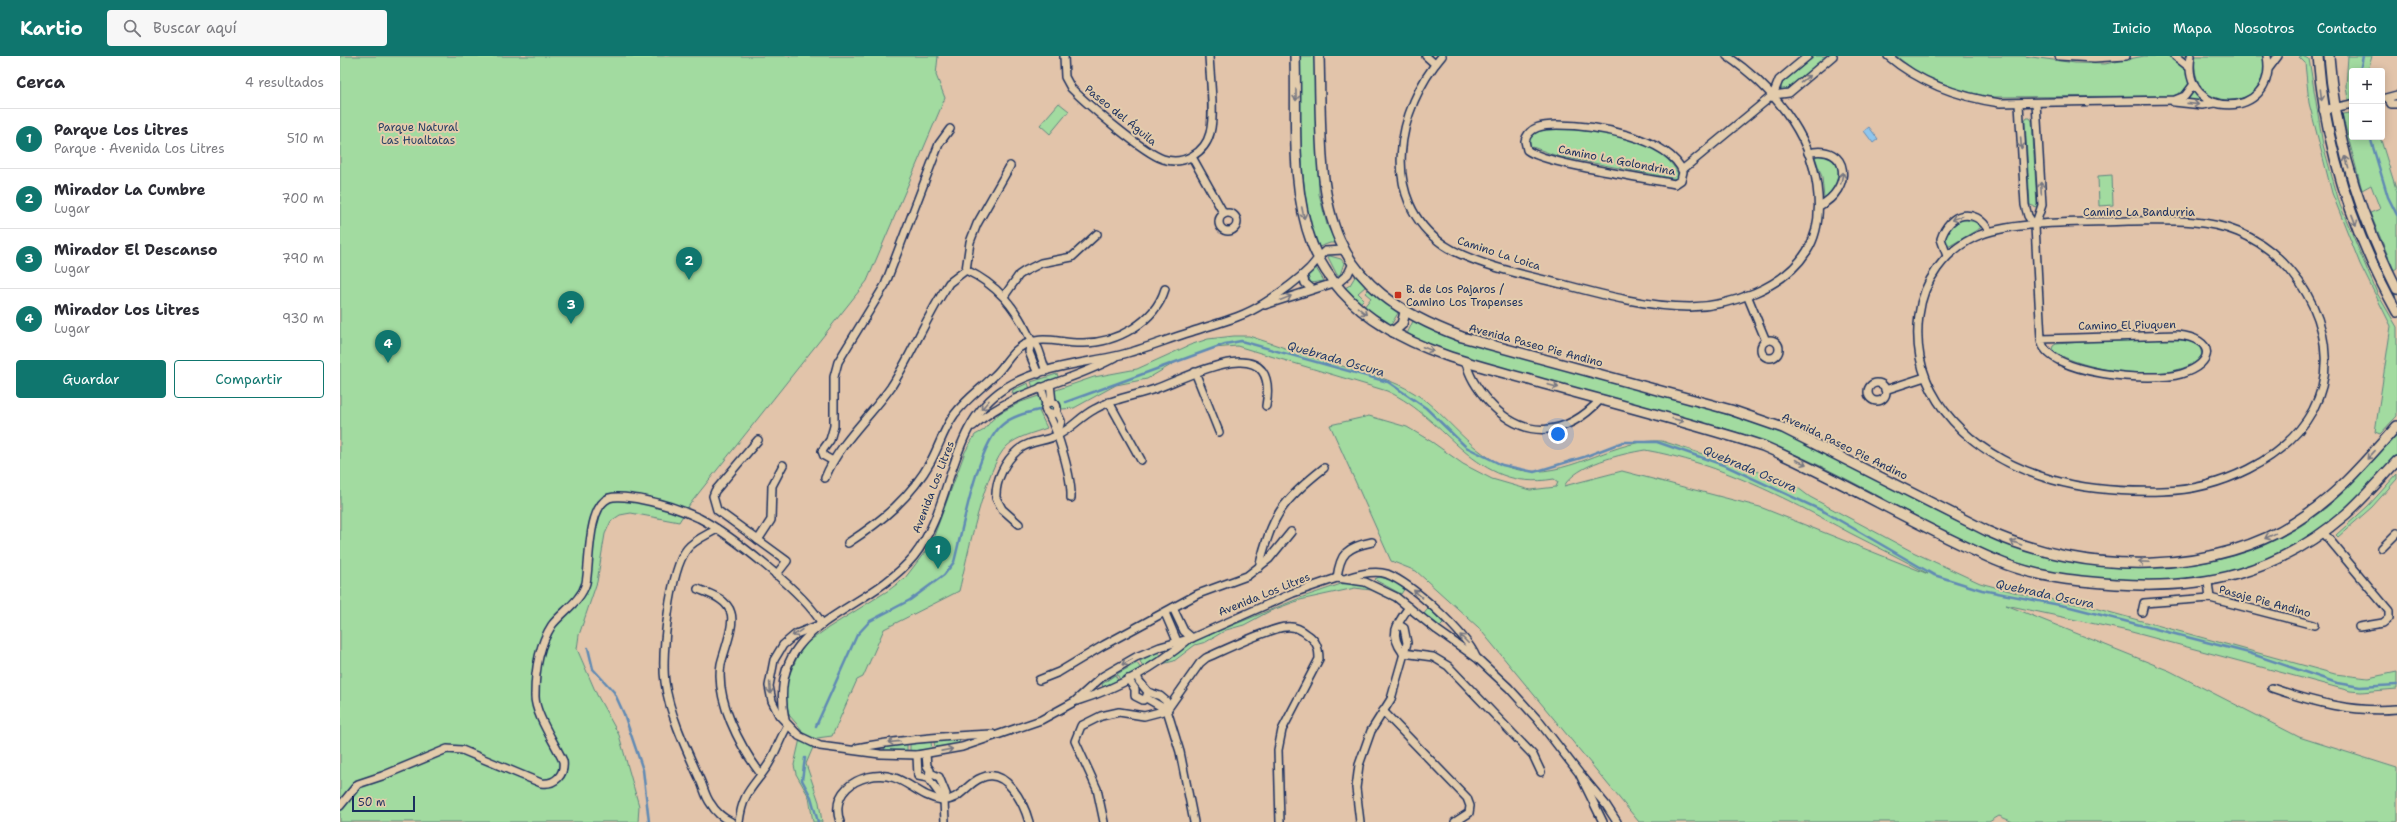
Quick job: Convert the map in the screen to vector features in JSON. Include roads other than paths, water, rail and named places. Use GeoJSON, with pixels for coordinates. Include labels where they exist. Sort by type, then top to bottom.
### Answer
{"type":"FeatureCollection","features":[{"type":"Feature","properties":{"kind":"main road"},"geometry":{"type":"LineString","coordinates":[[1295,56],[1297,154],[1301,202],[1309,234],[1318,258],[1335,283],[1358,308],[1393,332],[1420,346],[1466,362],[1763,446],[1811,466],[1980,553],[2026,571],[2058,579],[2091,583],[2149,586],[2208,582],[2244,573],[2274,561],[2323,532],[2360,501],[2397,461]]}},
{"type":"Feature","properties":{"kind":"main road","name":"Avenida Paseo Pie Andino"},"geometry":{"type":"LineString","coordinates":[[1319,56],[1324,188],[1329,215],[1344,250],[1353,263],[1380,293],[1405,312],[1462,337],[1731,410],[1783,428],[2004,538],[2036,549],[2085,559],[2160,563],[2193,560],[2229,552],[2260,541],[2297,522],[2328,499],[2397,426]]}},
{"type":"Feature","properties":{"kind":"main road"},"geometry":{"type":"LineString","coordinates":[[2318,56],[2323,110],[2336,166],[2351,211],[2370,258],[2397,312]]}},
{"type":"Feature","properties":{"kind":"main road"},"geometry":{"type":"LineString","coordinates":[[2329,56],[2334,107],[2356,191],[2380,253],[2397,289]]}},
{"type":"Feature","properties":{"kind":"main road"},"geometry":{"type":"LineString","coordinates":[[1393,332],[1402,324],[1405,312]]}},
{"type":"Feature","properties":{"kind":"street","name":"Paseo del Águila"},"geometry":{"type":"LineString","coordinates":[[1064,56],[1065,77],[1070,88],[1152,154],[1173,161],[1192,157]]}},
{"type":"Feature","properties":{"kind":"street"},"geometry":{"type":"LineString","coordinates":[[1209,56],[1210,132],[1205,145],[1192,157],[1224,214]]}},
{"type":"Feature","properties":{"kind":"street"},"geometry":{"type":"LineString","coordinates":[[1426,56],[1435,64]]}},
{"type":"Feature","properties":{"kind":"street","name":"Camino La Loica"},"geometry":{"type":"LineString","coordinates":[[1442,56],[1422,84],[1409,112],[1402,147],[1401,173],[1405,193],[1412,211],[1425,229],[1445,246],[1465,256],[1522,273],[1652,303],[1703,306],[1726,302],[1748,295],[1782,276],[1803,257],[1814,237],[1819,206],[1817,181],[1808,153],[1773,95],[1757,79],[1727,56]]}},
{"type":"Feature","properties":{"kind":"street"},"geometry":{"type":"LineString","coordinates":[[1682,170],[1773,95],[1779,80],[1808,56]]}},
{"type":"Feature","properties":{"kind":"street"},"geometry":{"type":"LineString","coordinates":[[1773,95],[1789,93],[1833,56]]}},
{"type":"Feature","properties":{"kind":"street"},"geometry":{"type":"LineString","coordinates":[[1888,56],[1915,75],[1944,90],[1981,100],[2019,104],[2170,101],[2202,105],[2215,103],[2235,105],[2248,101],[2263,87],[2269,68],[2278,56]]}},
{"type":"Feature","properties":{"kind":"street"},"geometry":{"type":"LineString","coordinates":[[2059,56],[2094,58],[2126,56]]}},
{"type":"Feature","properties":{"kind":"street"},"geometry":{"type":"LineString","coordinates":[[2175,56],[2190,67]]}},
{"type":"Feature","properties":{"kind":"street"},"geometry":{"type":"LineString","coordinates":[[2191,56],[2190,67],[2194,84],[2205,97],[2215,103]]}},
{"type":"Feature","properties":{"kind":"street"},"geometry":{"type":"LineString","coordinates":[[2267,56],[2269,68]]}},
{"type":"Feature","properties":{"kind":"street"},"geometry":{"type":"LineString","coordinates":[[2170,101],[2185,96],[2194,84]]}},
{"type":"Feature","properties":{"kind":"street"},"geometry":{"type":"LineString","coordinates":[[2385,98],[2397,95]]}},
{"type":"Feature","properties":{"kind":"street"},"geometry":{"type":"LineString","coordinates":[[2385,98],[2391,104],[2397,104]]}},
{"type":"Feature","properties":{"kind":"street"},"geometry":{"type":"LineString","coordinates":[[2019,104],[2025,205],[2028,216],[2035,226]]}},
{"type":"Feature","properties":{"kind":"street"},"geometry":{"type":"LineString","coordinates":[[2036,104],[2042,205],[2035,226],[2041,339]]}},
{"type":"Feature","properties":{"kind":"street"},"geometry":{"type":"LineString","coordinates":[[2323,110],[2349,104]]}},
{"type":"Feature","properties":{"kind":"street","name":"Camino La Golondrina"},"geometry":{"type":"LineString","coordinates":[[1543,126],[1582,126],[1607,130],[1636,138],[1655,146],[1682,170],[1681,180],[1675,184],[1544,157],[1527,150],[1525,141],[1531,131],[1543,126]]}},
{"type":"Feature","properties":{"kind":"street"},"geometry":{"type":"LineString","coordinates":[[833,461],[824,456],[822,451],[830,440],[834,426],[834,377],[838,362],[885,285],[939,144],[950,128]]}},
{"type":"Feature","properties":{"kind":"street"},"geometry":{"type":"LineString","coordinates":[[1808,153],[1822,150],[1829,152],[1838,161],[1843,170],[1842,180],[1836,194],[1831,200],[1819,206]]}},
{"type":"Feature","properties":{"kind":"street"},"geometry":{"type":"LineString","coordinates":[[825,478],[833,461],[900,372],[944,290],[966,270],[970,242],[977,224],[1010,166]]}},
{"type":"Feature","properties":{"kind":"street"},"geometry":{"type":"LineString","coordinates":[[1947,256],[1941,239],[1948,223],[1954,217],[1961,215],[1976,218],[1984,223],[1989,231]]}},
{"type":"Feature","properties":{"kind":"street","name":"Camino La Bandurria"},"geometry":{"type":"LineString","coordinates":[[2128,221],[2193,222],[2236,231],[2267,248],[2284,262],[2303,286],[2313,306],[2320,327],[2324,349],[2323,378],[2319,396],[2308,419],[2273,453],[2246,470],[2219,482],[2171,491],[2096,488],[2041,476],[1994,454],[1962,431],[1947,415],[1932,393],[1925,377],[1918,344],[1920,308],[1929,282],[1947,256],[1967,241],[1989,231],[2004,227],[2035,226],[2128,221]]}},
{"type":"Feature","properties":{"kind":"street"},"geometry":{"type":"LineString","coordinates":[[1004,295],[1018,275],[1041,263],[1072,257],[1097,234]]}},
{"type":"Feature","properties":{"kind":"street","name":"Avenida Los Litres"},"geometry":{"type":"LineString","coordinates":[[1261,306],[1302,275],[1328,250],[1344,250]]}},
{"type":"Feature","properties":{"kind":"street","name":"Avenida Los Litres"},"geometry":{"type":"LineString","coordinates":[[968,430],[994,409],[1013,398],[1073,377],[1121,355],[1261,306],[1273,304],[1312,289],[1335,283],[1344,278],[1353,263]]}},
{"type":"Feature","properties":{"kind":"street"},"geometry":{"type":"LineString","coordinates":[[966,270],[987,281],[1004,295],[1023,324],[1031,341],[1038,348],[1046,372]]}},
{"type":"Feature","properties":{"kind":"street"},"geometry":{"type":"LineString","coordinates":[[1302,275],[1305,283],[1312,289]]}},
{"type":"Feature","properties":{"kind":"street"},"geometry":{"type":"LineString","coordinates":[[848,543],[879,521],[904,498],[928,466],[956,412],[972,395],[1000,371],[1012,354],[1031,341],[1042,339],[1083,344],[1114,337],[1136,326],[1151,315],[1161,302],[1165,289]]}},
{"type":"Feature","properties":{"kind":"street"},"geometry":{"type":"LineString","coordinates":[[1748,295],[1766,341]]}},
{"type":"Feature","properties":{"kind":"street","name":"Camino El Piuquen"},"geometry":{"type":"LineString","coordinates":[[2178,335],[2198,339],[2204,345],[2207,353],[2202,364],[2180,374],[2158,377],[2122,376],[2088,371],[2069,365],[2046,351],[2041,339],[2178,335]]}},
{"type":"Feature","properties":{"kind":"street"},"geometry":{"type":"LineString","coordinates":[[1031,341],[1030,352],[1038,374]]}},
{"type":"Feature","properties":{"kind":"street","name":"Avenida Los Litres"},"geometry":{"type":"LineString","coordinates":[[787,723],[782,688],[787,666],[799,645],[822,624],[891,579],[916,554],[932,526],[958,453],[968,430],[985,405],[1008,386],[1038,374],[1071,364],[1121,355]]}},
{"type":"Feature","properties":{"kind":"street"},"geometry":{"type":"LineString","coordinates":[[1466,362],[1471,378],[1486,399],[1508,419],[1526,428],[1547,430],[1568,423],[1583,416],[1601,400]]}},
{"type":"Feature","properties":{"kind":"street"},"geometry":{"type":"LineString","coordinates":[[1019,524],[997,502],[996,490],[1000,477],[1008,461],[1023,446],[1057,436],[1087,413],[1109,402],[1151,390],[1195,372],[1223,364],[1241,363],[1257,365],[1266,376],[1268,392],[1266,406]]}},
{"type":"Feature","properties":{"kind":"street"},"geometry":{"type":"LineString","coordinates":[[1071,364],[1074,370],[1073,377]]}},
{"type":"Feature","properties":{"kind":"street"},"geometry":{"type":"LineString","coordinates":[[1195,372],[1219,432]]}},
{"type":"Feature","properties":{"kind":"street"},"geometry":{"type":"LineString","coordinates":[[1886,390],[1925,377]]}},
{"type":"Feature","properties":{"kind":"street"},"geometry":{"type":"LineString","coordinates":[[1050,384],[1049,403],[1045,408],[1057,436],[1070,482],[1071,498]]}},
{"type":"Feature","properties":{"kind":"street"},"geometry":{"type":"LineString","coordinates":[[1008,386],[1008,394],[1013,398]]}},
{"type":"Feature","properties":{"kind":"street"},"geometry":{"type":"LineString","coordinates":[[1041,387],[1049,403],[1056,406],[1056,411],[1061,421],[1057,436]]}},
{"type":"Feature","properties":{"kind":"street"},"geometry":{"type":"LineString","coordinates":[[1109,402],[1141,460]]}},
{"type":"Feature","properties":{"kind":"street"},"geometry":{"type":"LineString","coordinates":[[1048,413],[1056,411]]}},
{"type":"Feature","properties":{"kind":"street"},"geometry":{"type":"LineString","coordinates":[[758,440],[713,496],[717,510],[786,561],[776,575]]}},
{"type":"Feature","properties":{"kind":"street"},"geometry":{"type":"LineString","coordinates":[[758,540],[770,520],[772,486],[783,465]]}},
{"type":"Feature","properties":{"kind":"street"},"geometry":{"type":"LineString","coordinates":[[1259,568],[1275,516],[1303,485],[1324,468]]}},
{"type":"Feature","properties":{"kind":"street"},"geometry":{"type":"LineString","coordinates":[[340,806],[358,784],[382,776],[447,749],[462,750],[541,783],[549,783],[556,780],[563,769],[563,761],[535,706],[540,651],[552,626],[584,590],[591,533],[603,502],[609,498],[619,497],[653,502],[680,510],[717,529],[792,588],[822,624]]}},
{"type":"Feature","properties":{"kind":"street"},"geometry":{"type":"LineString","coordinates":[[717,529],[694,542],[687,549],[679,563],[670,600],[664,664],[665,683],[694,766],[710,804],[725,819],[731,822]]}},
{"type":"Feature","properties":{"kind":"street"},"geometry":{"type":"LineString","coordinates":[[1038,680],[1059,672],[1104,645],[1216,586],[1247,576],[1269,559],[1291,532]]}},
{"type":"Feature","properties":{"kind":"street"},"geometry":{"type":"LineString","coordinates":[[2323,532],[2388,610],[2389,618],[2382,623],[2359,627]]}},
{"type":"Feature","properties":{"kind":"street"},"geometry":{"type":"LineString","coordinates":[[2382,548],[2397,533]]}},
{"type":"Feature","properties":{"kind":"street"},"geometry":{"type":"LineString","coordinates":[[1337,578],[1340,561],[1349,549],[1353,546],[1372,542]]}},
{"type":"Feature","properties":{"kind":"street"},"geometry":{"type":"LineString","coordinates":[[1374,586],[1372,577],[1376,573]]}},
{"type":"Feature","properties":{"kind":"street","name":"Avenida Los Litres"},"geometry":{"type":"LineString","coordinates":[[822,624],[796,634],[783,645],[774,660],[770,677],[770,693],[774,708],[799,736],[811,743],[828,748],[853,749],[880,754],[917,755],[962,747],[1041,720],[1074,702],[1104,692],[1128,680],[1165,658],[1192,638],[1253,609],[1337,578],[1347,578],[1361,574],[1385,574],[1410,587],[1468,643],[1478,659]]}},
{"type":"Feature","properties":{"kind":"street","name":"Avenida Los Litres"},"geometry":{"type":"LineString","coordinates":[[1347,578],[1385,590],[1478,659],[1509,688],[1538,720],[1606,805],[1617,822]]}},
{"type":"Feature","properties":{"kind":"street","name":"Pasaje Pie Andino"},"geometry":{"type":"LineString","coordinates":[[2208,582],[2210,598]]}},
{"type":"Feature","properties":{"kind":"street"},"geometry":{"type":"LineString","coordinates":[[698,589],[718,598],[726,604],[732,614],[721,665],[723,696],[738,739],[761,774]]}},
{"type":"Feature","properties":{"kind":"street","name":"Pasaje Pie Andino"},"geometry":{"type":"LineString","coordinates":[[2142,612],[2144,603],[2210,598],[2314,625]]}},
{"type":"Feature","properties":{"kind":"street"},"geometry":{"type":"LineString","coordinates":[[1409,607],[1396,629],[1396,642],[1404,653],[1433,657],[1448,666],[1533,755],[1541,772]]}},
{"type":"Feature","properties":{"kind":"street"},"geometry":{"type":"LineString","coordinates":[[1173,608],[1184,631],[1192,638]]}},
{"type":"Feature","properties":{"kind":"street"},"geometry":{"type":"LineString","coordinates":[[1165,613],[1176,641]]}},
{"type":"Feature","properties":{"kind":"street"},"geometry":{"type":"LineString","coordinates":[[1437,630],[1446,628],[1446,621]]}},
{"type":"Feature","properties":{"kind":"street"},"geometry":{"type":"LineString","coordinates":[[1360,822],[1356,788],[1359,765],[1366,742],[1391,699],[1407,640],[1404,628],[1399,625]]}},
{"type":"Feature","properties":{"kind":"street"},"geometry":{"type":"LineString","coordinates":[[1104,822],[1097,789],[1075,741],[1078,732],[1086,722],[1101,716],[1119,712],[1144,716],[1167,710],[1200,663],[1206,658],[1271,630],[1285,626],[1294,627],[1311,637],[1319,651],[1319,659],[1288,716],[1280,740],[1280,822]]}},
{"type":"Feature","properties":{"kind":"street","name":"Avenida Los Litres"},"geometry":{"type":"LineString","coordinates":[[1074,702],[1097,681],[1124,664],[1160,647],[1176,641],[1192,638]]}},
{"type":"Feature","properties":{"kind":"street"},"geometry":{"type":"LineString","coordinates":[[1160,647],[1164,651],[1165,658]]}},
{"type":"Feature","properties":{"kind":"street"},"geometry":{"type":"LineString","coordinates":[[1137,675],[1147,695]]}},
{"type":"Feature","properties":{"kind":"street"},"geometry":{"type":"LineString","coordinates":[[1128,680],[1138,700],[1147,695],[1160,696],[1166,701],[1167,710],[1180,752],[1194,822]]}},
{"type":"Feature","properties":{"kind":"street"},"geometry":{"type":"LineString","coordinates":[[1097,681],[1100,689],[1104,692]]}},
{"type":"Feature","properties":{"kind":"street"},"geometry":{"type":"LineString","coordinates":[[2272,688],[2336,707],[2353,709],[2397,709]]}},
{"type":"Feature","properties":{"kind":"street"},"geometry":{"type":"LineString","coordinates":[[1383,711],[1467,798],[1470,806],[1469,813],[1455,822]]}},
{"type":"Feature","properties":{"kind":"street"},"geometry":{"type":"LineString","coordinates":[[739,822],[741,804],[768,765],[787,723]]}},
{"type":"Feature","properties":{"kind":"street"},"geometry":{"type":"LineString","coordinates":[[960,734],[963,740],[962,747]]}},
{"type":"Feature","properties":{"kind":"street","name":"Avenida Los Litres"},"geometry":{"type":"LineString","coordinates":[[853,749],[880,743],[960,734],[1000,734]]}},
{"type":"Feature","properties":{"kind":"street"},"geometry":{"type":"LineString","coordinates":[[880,743],[878,749],[880,754]]}},
{"type":"Feature","properties":{"kind":"street"},"geometry":{"type":"LineString","coordinates":[[926,754],[929,776],[944,800],[945,822]]}},
{"type":"Feature","properties":{"kind":"street"},"geometry":{"type":"LineString","coordinates":[[917,755],[918,776],[929,776]]}},
{"type":"Feature","properties":{"kind":"street","name":"Avenida Los Litres"},"geometry":{"type":"LineString","coordinates":[[1579,773],[1603,822]]}},
{"type":"Feature","properties":{"kind":"street"},"geometry":{"type":"LineString","coordinates":[[840,822],[838,806],[846,788],[857,780],[878,775],[902,780],[930,797],[944,800],[958,795],[982,777],[991,776],[1001,779],[1014,791],[1023,805],[1029,822]]}},
{"type":"Feature","properties":{"kind":"street"},"geometry":{"type":"LineString","coordinates":[[1597,810],[1606,805]]}},
{"type":"Feature","properties":{"kind":"water"},"geometry":{"type":"Polygon","coordinates":[[[1869,127],[1878,139],[1873,143],[1864,131],[1869,127]]]}},
{"type":"Feature","properties":{"kind":"waterway"},"geometry":{"type":"LineString","coordinates":[[2361,68],[2363,56]]}},
{"type":"Feature","properties":{"kind":"waterway"},"geometry":{"type":"LineString","coordinates":[[2371,140],[2388,197],[2397,215]]}},
{"type":"Feature","properties":{"kind":"waterway","name":"Quebrada Oscura"},"geometry":{"type":"LineString","coordinates":[[1066,402],[1225,344],[1241,341],[1388,382],[1426,408],[1466,447],[1502,465],[1534,472],[1584,457],[1623,442],[1657,442],[1726,466],[1825,512],[1934,575],[1982,590],[2070,607],[2249,653],[2337,683],[2360,687],[2397,685]]}},
{"type":"Feature","properties":{"kind":"waterway","name":"Quebrada Oscura"},"geometry":{"type":"LineString","coordinates":[[816,726],[857,635],[870,621],[910,600],[944,575],[954,562],[978,469],[985,450],[993,436],[1002,425],[1010,419],[1039,410]]}},
{"type":"Feature","properties":{"kind":"waterway"},"geometry":{"type":"LineString","coordinates":[[588,648],[593,669],[614,692],[624,714],[643,770],[649,822]]}},
{"type":"Feature","properties":{"kind":"waterway","name":"Quebrada Oscura"},"geometry":{"type":"LineString","coordinates":[[805,758],[802,780],[811,797],[818,822]]}},
{"type":"Feature","properties":{"kind":"place","name":"Mirador La Cumbre"},"geometry":{"type":"Point","coordinates":[689,280]}},
{"type":"Feature","properties":{"kind":"place","name":"B. de Los Pajaros / Camino Los Trapenses"},"geometry":{"type":"Point","coordinates":[1398,295]}},
{"type":"Feature","properties":{"kind":"place","name":"Mirador El Descanso"},"geometry":{"type":"Point","coordinates":[571,324]}},
{"type":"Feature","properties":{"kind":"place","name":"Mirador Los Litres"},"geometry":{"type":"Point","coordinates":[388,363]}},
{"type":"Feature","properties":{"kind":"place","name":"Parque Los Litres"},"geometry":{"type":"Point","coordinates":[938,569]}},
{"type":"Feature","properties":{"kind":"park label","name":"Parque Natural Las Hualtatas"},"geometry":{"type":"Point","coordinates":[418,133]}}]}
